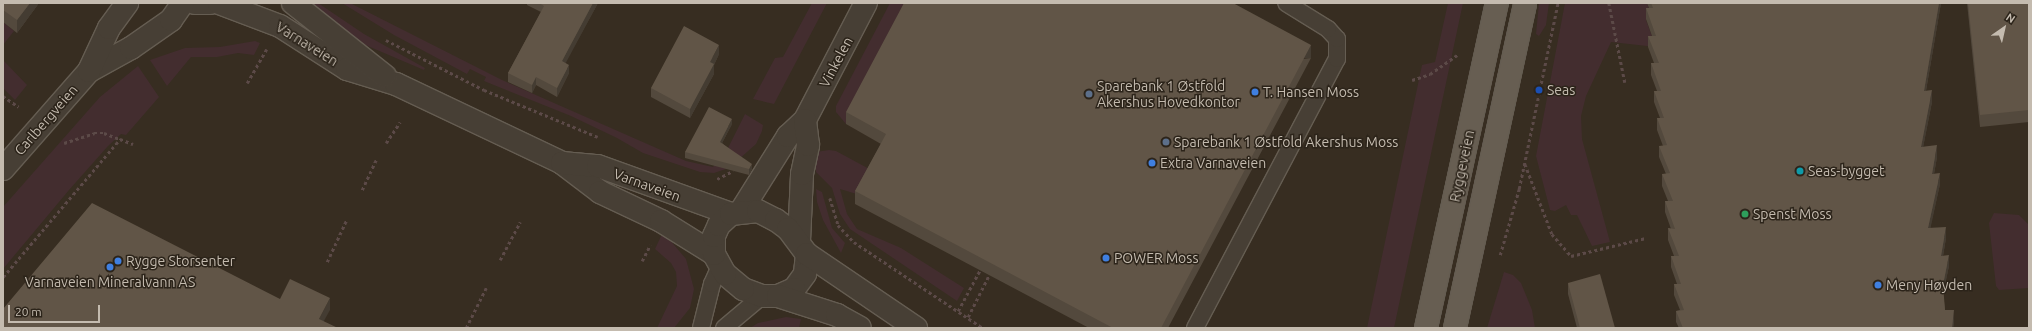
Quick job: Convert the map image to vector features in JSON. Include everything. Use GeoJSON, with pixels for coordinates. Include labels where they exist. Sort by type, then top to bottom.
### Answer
{"type":"FeatureCollection","features":[{"type":"Feature","properties":{"kind":"main road","name":"Ryggeveien"},"geometry":{"type":"LineString","coordinates":[[1426,328],[1497,3]]}},
{"type":"Feature","properties":{"kind":"main road","name":"Ryggeveien"},"geometry":{"type":"LineString","coordinates":[[1455,328],[1525,3]]}},
{"type":"Feature","properties":{"kind":"street","name":"Carlbergveien"},"geometry":{"type":"LineString","coordinates":[[3,169],[89,71],[109,28],[127,3]]}},
{"type":"Feature","properties":{"kind":"street","name":"Carlbergveien"},"geometry":{"type":"LineString","coordinates":[[89,71],[131,48],[171,20],[183,3]]}},
{"type":"Feature","properties":{"kind":"street"},"geometry":{"type":"LineString","coordinates":[[195,3],[210,3]]}},
{"type":"Feature","properties":{"kind":"street","name":"Varnaveien"},"geometry":{"type":"LineString","coordinates":[[218,3],[280,26],[347,70],[396,84],[562,163],[600,192],[662,221],[717,260],[743,289],[837,315],[860,328]]}},
{"type":"Feature","properties":{"kind":"street","name":"Varnaveien"},"geometry":{"type":"LineString","coordinates":[[293,3],[396,84]]}},
{"type":"Feature","properties":{"kind":"street","name":"Vinkelen"},"geometry":{"type":"LineString","coordinates":[[736,212],[788,136],[805,120],[866,3]]}},
{"type":"Feature","properties":{"kind":"street"},"geometry":{"type":"LineString","coordinates":[[770,296],[794,289],[805,274],[803,248],[802,174],[808,145],[805,120]]}},
{"type":"Feature","properties":{"kind":"street","name":"Varnaveien"},"geometry":{"type":"LineString","coordinates":[[562,163],[598,166],[736,212],[758,211],[776,220],[803,248],[916,328]]}},
{"type":"Feature","properties":{"kind":"street"},"geometry":{"type":"LineString","coordinates":[[717,260],[714,236],[719,225],[736,212]]}},
{"type":"Feature","properties":{"kind":"lane"},"geometry":{"type":"LineString","coordinates":[[1195,328],[1337,59],[1337,39],[1316,20],[1286,3]]}},
{"type":"Feature","properties":{"kind":"lane"},"geometry":{"type":"LineString","coordinates":[[701,328],[717,260]]}},
{"type":"Feature","properties":{"kind":"lane"},"geometry":{"type":"LineString","coordinates":[[724,328],[770,296]]}},
{"type":"Feature","properties":{"kind":"path"},"geometry":{"type":"LineString","coordinates":[[1499,260],[1510,228],[1525,164],[1558,3]]}},
{"type":"Feature","properties":{"kind":"path"},"geometry":{"type":"LineString","coordinates":[[1609,3],[1625,82]]}},
{"type":"Feature","properties":{"kind":"path"},"geometry":{"type":"LineString","coordinates":[[384,38],[484,90],[605,140]]}},
{"type":"Feature","properties":{"kind":"path"},"geometry":{"type":"LineString","coordinates":[[247,83],[270,43]]}},
{"type":"Feature","properties":{"kind":"path"},"geometry":{"type":"LineString","coordinates":[[1412,80],[1430,74],[1463,50]]}},
{"type":"Feature","properties":{"kind":"path"},"geometry":{"type":"LineString","coordinates":[[3,96],[19,108]]}},
{"type":"Feature","properties":{"kind":"path"},"geometry":{"type":"LineString","coordinates":[[386,143],[400,122]]}},
{"type":"Feature","properties":{"kind":"path"},"geometry":{"type":"LineString","coordinates":[[58,144],[94,133],[104,133],[133,144]]}},
{"type":"Feature","properties":{"kind":"path"},"geometry":{"type":"LineString","coordinates":[[3,277],[120,139]]}},
{"type":"Feature","properties":{"kind":"path"},"geometry":{"type":"LineString","coordinates":[[362,190],[376,160]]}},
{"type":"Feature","properties":{"kind":"path"},"geometry":{"type":"LineString","coordinates":[[1525,164],[1552,234],[1571,256],[1646,238]]}},
{"type":"Feature","properties":{"kind":"path"},"geometry":{"type":"LineString","coordinates":[[712,179],[721,178],[736,169]]}},
{"type":"Feature","properties":{"kind":"path"},"geometry":{"type":"LineString","coordinates":[[828,195],[838,225],[854,242],[984,328]]}},
{"type":"Feature","properties":{"kind":"path"},"geometry":{"type":"LineString","coordinates":[[327,262],[347,219]]}},
{"type":"Feature","properties":{"kind":"path"},"geometry":{"type":"LineString","coordinates":[[500,260],[520,222]]}},
{"type":"Feature","properties":{"kind":"path"},"geometry":{"type":"LineString","coordinates":[[958,311],[980,270]]}},
{"type":"Feature","properties":{"kind":"path"},"geometry":{"type":"LineString","coordinates":[[968,317],[992,270]]}},
{"type":"Feature","properties":{"kind":"path"},"geometry":{"type":"LineString","coordinates":[[466,328],[486,288]]}},
{"type":"Feature","properties":{"kind":"shaded area"},"geometry":{"type":"Polygon","coordinates":[[[312,3],[318,3],[364,34],[425,68],[424,70],[363,44],[312,3]]]}},
{"type":"Feature","properties":{"kind":"shaded area"},"geometry":{"type":"Polygon","coordinates":[[[342,3],[350,3],[502,80],[686,161],[713,167],[727,150],[745,114],[763,125],[762,131],[756,144],[729,168],[714,173],[700,172],[643,153],[617,138],[571,116],[484,81],[486,77],[470,69],[467,74],[394,35],[342,3]]]}},
{"type":"Feature","properties":{"kind":"shaded area"},"geometry":{"type":"Polygon","coordinates":[[[812,3],[827,3],[774,104],[753,99],[775,58],[783,57],[812,3]]]}},
{"type":"Feature","properties":{"kind":"shaded area"},"geometry":{"type":"Polygon","coordinates":[[[890,3],[911,3],[846,124],[836,112],[836,106],[890,3]]]}},
{"type":"Feature","properties":{"kind":"shaded area"},"geometry":{"type":"Polygon","coordinates":[[[1448,3],[1463,3],[1394,328],[1367,328],[1422,65],[1435,62],[1448,3]]]}},
{"type":"Feature","properties":{"kind":"shaded area"},"geometry":{"type":"Polygon","coordinates":[[[1539,3],[1549,3],[1546,25],[1539,36],[1536,34],[1539,3]]]}},
{"type":"Feature","properties":{"kind":"shaded area"},"geometry":{"type":"Polygon","coordinates":[[[1565,3],[1647,3],[1653,19],[1646,20],[1656,47],[1611,42],[1586,96],[1581,116],[1582,139],[1610,242],[1592,246],[1577,215],[1571,215],[1566,205],[1555,211],[1550,210],[1536,156],[1565,3]]]}},
{"type":"Feature","properties":{"kind":"shaded area"},"geometry":{"type":"Polygon","coordinates":[[[3,22],[14,31],[3,45],[3,22]]]}},
{"type":"Feature","properties":{"kind":"shaded area"},"geometry":{"type":"Polygon","coordinates":[[[255,41],[260,43],[254,55],[238,53],[217,57],[191,57],[167,86],[150,60],[185,48],[220,47],[255,41]]]}},
{"type":"Feature","properties":{"kind":"shaded area"},"geometry":{"type":"Polygon","coordinates":[[[3,60],[27,85],[15,100],[3,88],[3,60]]]}},
{"type":"Feature","properties":{"kind":"shaded area"},"geometry":{"type":"Polygon","coordinates":[[[138,66],[159,97],[126,135],[121,134],[108,146],[3,269],[3,207],[100,97],[138,66]]]}},
{"type":"Feature","properties":{"kind":"shaded area"},"geometry":{"type":"Polygon","coordinates":[[[829,150],[836,151],[873,171],[860,195],[840,189],[847,214],[857,229],[901,248],[964,288],[957,301],[850,229],[840,214],[832,188],[816,172],[816,152],[829,150]]]}},
{"type":"Feature","properties":{"kind":"shaded area"},"geometry":{"type":"Polygon","coordinates":[[[816,189],[822,192],[832,228],[845,243],[841,253],[823,220],[817,202],[816,189]]]}},
{"type":"Feature","properties":{"kind":"shaded area"},"geometry":{"type":"Polygon","coordinates":[[[1994,213],[2019,215],[2029,225],[2029,288],[1999,290],[1996,286],[1989,223],[1994,213]]]}},
{"type":"Feature","properties":{"kind":"shaded area"},"geometry":{"type":"Polygon","coordinates":[[[663,232],[686,259],[694,289],[690,308],[674,328],[657,328],[677,286],[676,272],[671,263],[655,249],[663,232]]]}},
{"type":"Feature","properties":{"kind":"shaded area"},"geometry":{"type":"Polygon","coordinates":[[[1504,272],[1513,275],[1521,283],[1532,310],[1535,328],[1487,328],[1504,272]]]}},
{"type":"Feature","properties":{"kind":"shaded area"},"geometry":{"type":"Polygon","coordinates":[[[786,317],[801,319],[799,328],[750,328],[758,323],[786,317]]]}},
{"type":"Feature","properties":{"kind":"building"},"geometry":{"type":"Polygon","coordinates":[[[3,3],[30,3],[17,20],[3,10],[3,3]]]}},
{"type":"Feature","properties":{"kind":"building"},"geometry":{"type":"Polygon","coordinates":[[[539,3],[593,3],[562,61],[569,65],[557,88],[536,77],[532,85],[508,73],[544,6],[539,3]]]}},
{"type":"Feature","properties":{"kind":"building"},"geometry":{"type":"Polygon","coordinates":[[[904,3],[1233,3],[1311,45],[1161,328],[1113,328],[855,191],[886,134],[846,112],[904,3]]]}},
{"type":"Feature","properties":{"kind":"building","name":"Seas-bygget"},"geometry":{"type":"Polygon","coordinates":[[[1651,3],[1939,3],[1924,91],[1932,90],[1921,147],[1937,145],[1932,174],[1940,173],[1928,228],[1946,227],[1941,256],[1949,255],[1943,285],[1945,310],[1954,310],[1952,328],[1683,328],[1676,311],[1684,310],[1674,284],[1681,284],[1671,256],[1679,256],[1668,228],[1675,229],[1665,201],[1673,201],[1662,174],[1670,173],[1659,146],[1667,145],[1657,118],[1664,118],[1654,91],[1661,91],[1651,63],[1659,63],[1648,36],[1656,36],[1646,8],[1653,8],[1651,3]]]}},
{"type":"Feature","properties":{"kind":"building"},"geometry":{"type":"Polygon","coordinates":[[[1968,3],[2029,3],[2029,110],[1980,115],[1968,3]]]}},
{"type":"Feature","properties":{"kind":"building"},"geometry":{"type":"Polygon","coordinates":[[[684,26],[719,45],[710,62],[714,64],[690,109],[651,88],[684,26]]]}},
{"type":"Feature","properties":{"kind":"building"},"geometry":{"type":"Polygon","coordinates":[[[709,107],[732,119],[720,142],[752,164],[749,169],[685,152],[709,107]]]}},
{"type":"Feature","properties":{"kind":"building","name":"Rygge Storsenter"},"geometry":{"type":"Polygon","coordinates":[[[92,203],[280,299],[290,279],[330,298],[319,319],[338,328],[3,328],[3,309],[92,203]]]}},
{"type":"Feature","properties":{"kind":"building"},"geometry":{"type":"Polygon","coordinates":[[[1600,274],[1615,328],[1580,328],[1568,283],[1600,274]]]}},
{"type":"Feature","properties":{"kind":"place","name":"Seas"},"geometry":{"type":"Point","coordinates":[1539,90]}},
{"type":"Feature","properties":{"kind":"place","name":"T. Hansen Moss"},"geometry":{"type":"Point","coordinates":[1255,92]}},
{"type":"Feature","properties":{"kind":"place","name":"Sparebank 1 Østfold Akershus Hovedkontor"},"geometry":{"type":"Point","coordinates":[1089,94]}},
{"type":"Feature","properties":{"kind":"place","name":"Sparebank 1 Østfold Akershus Moss"},"geometry":{"type":"Point","coordinates":[1166,142]}},
{"type":"Feature","properties":{"kind":"place","name":"Extra Varnaveien"},"geometry":{"type":"Point","coordinates":[1152,163]}},
{"type":"Feature","properties":{"kind":"place","name":"Seas-bygget"},"geometry":{"type":"Point","coordinates":[1800,171]}},
{"type":"Feature","properties":{"kind":"place","name":"Spenst Moss"},"geometry":{"type":"Point","coordinates":[1745,214]}},
{"type":"Feature","properties":{"kind":"place","name":"POWER Moss"},"geometry":{"type":"Point","coordinates":[1106,258]}},
{"type":"Feature","properties":{"kind":"place","name":"Rygge Storsenter"},"geometry":{"type":"Point","coordinates":[118,261]}},
{"type":"Feature","properties":{"kind":"place","name":"Varnaveien Mineralvann AS"},"geometry":{"type":"Point","coordinates":[110,267]}},
{"type":"Feature","properties":{"kind":"place","name":"Meny Høyden"},"geometry":{"type":"Point","coordinates":[1878,285]}}]}
